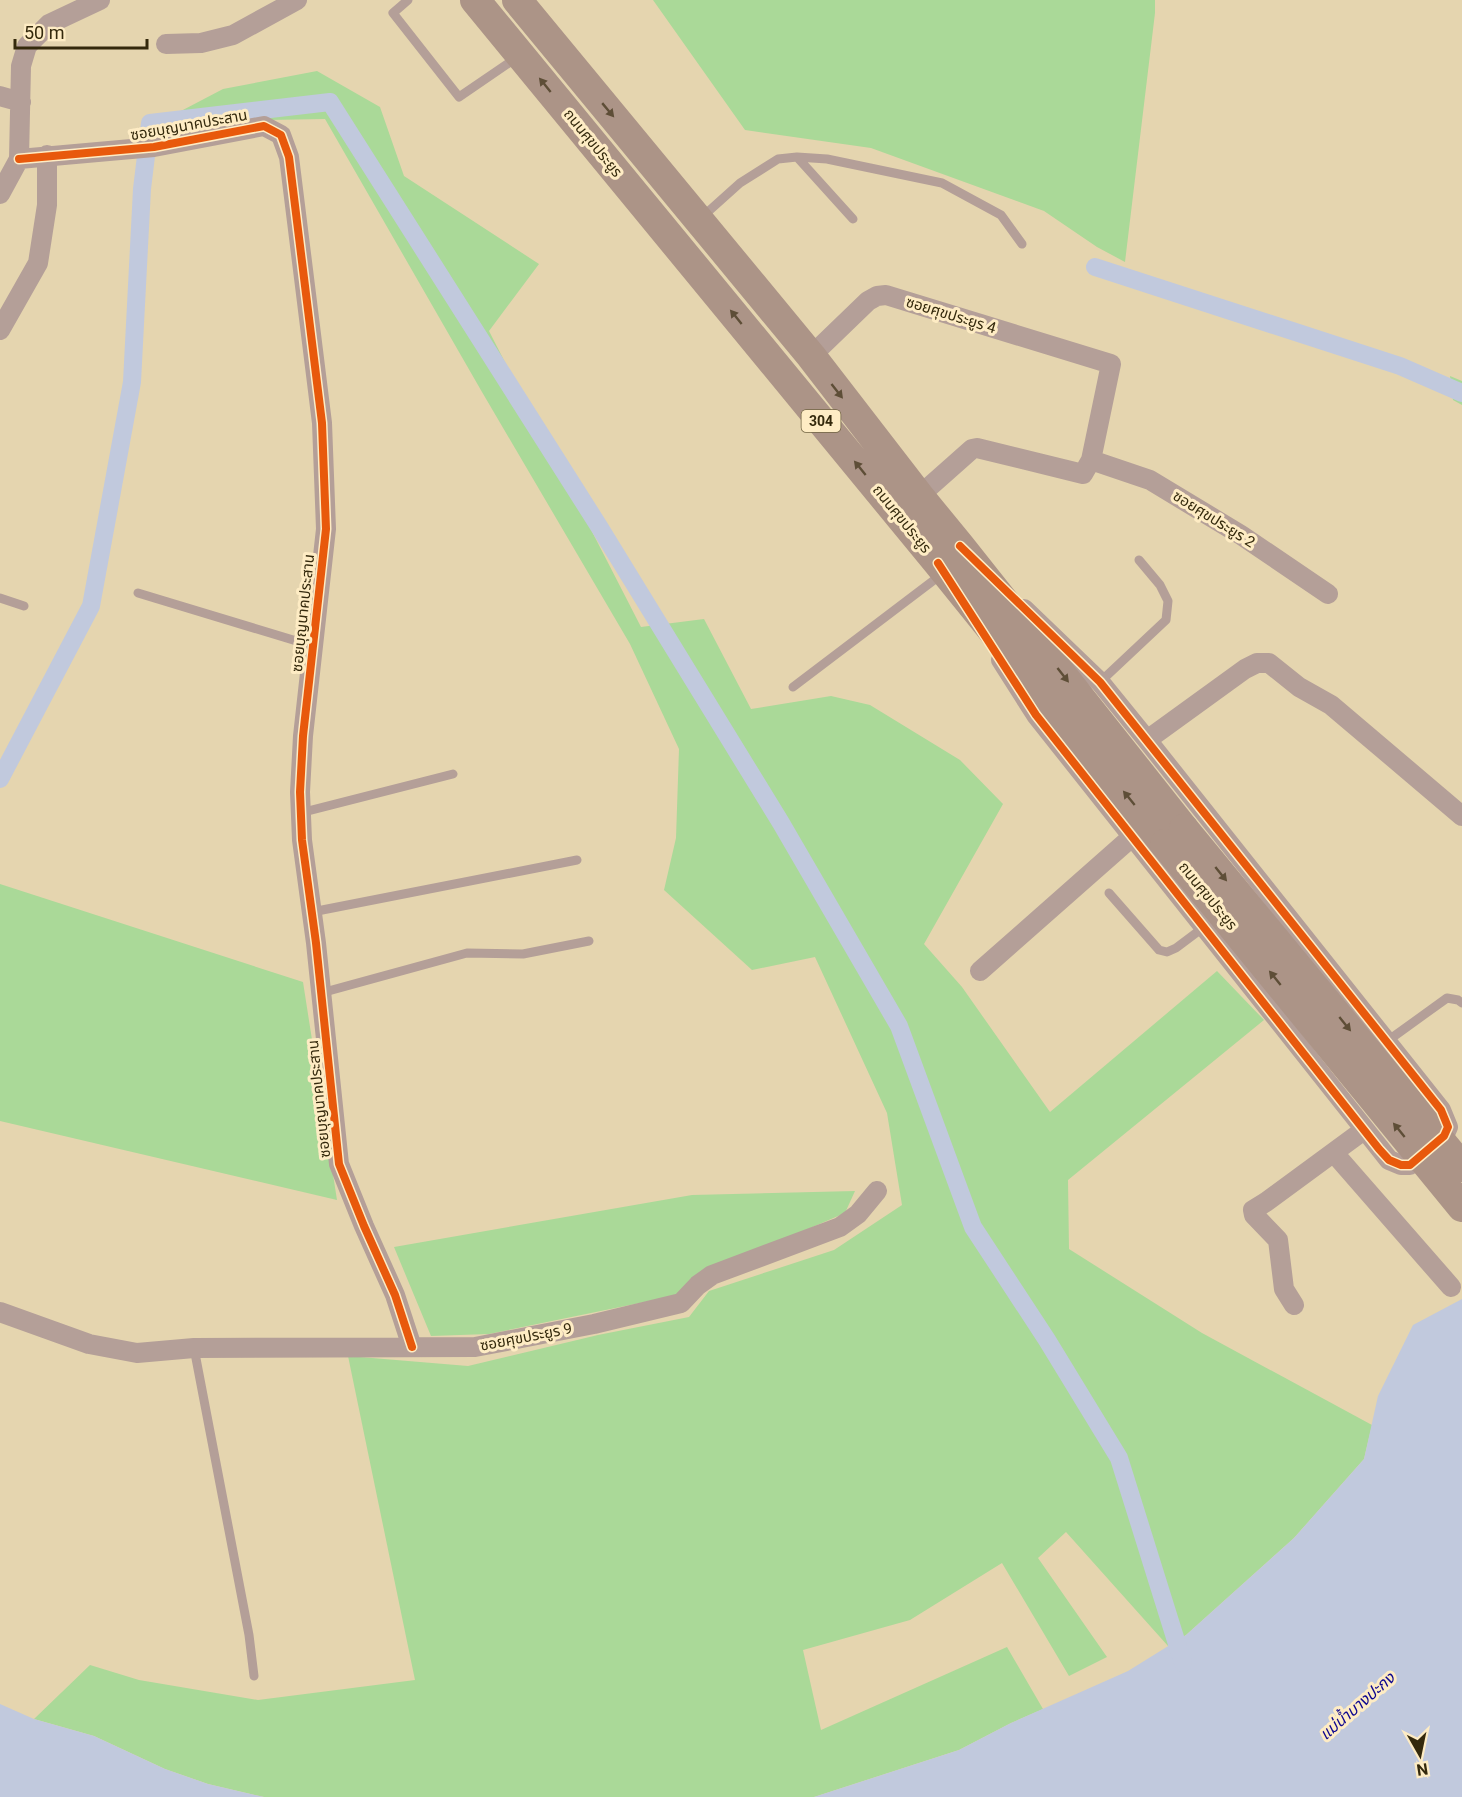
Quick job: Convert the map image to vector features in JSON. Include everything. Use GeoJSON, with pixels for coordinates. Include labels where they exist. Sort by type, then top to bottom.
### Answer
{"type":"FeatureCollection","features":[{"type":"Feature","properties":{"kind":"main road","name":"ถนนศุขประยูร"},"geometry":{"type":"LineString","coordinates":[[475,0],[948,560],[1175,836],[1462,1167]]}},
{"type":"Feature","properties":{"kind":"main road","name":"ถนนศุขประยูร"},"geometry":{"type":"LineString","coordinates":[[517,0],[811,356],[919,496],[948,560]]}},
{"type":"Feature","properties":{"kind":"main road","name":"ถนนศุขประยูร"},"geometry":{"type":"LineString","coordinates":[[1175,836],[1462,1208]]}},
{"type":"Feature","properties":{"kind":"street"},"geometry":{"type":"LineString","coordinates":[[0,194],[19,159],[21,66],[27,46],[49,24],[100,0]]}},
{"type":"Feature","properties":{"kind":"street"},"geometry":{"type":"LineString","coordinates":[[166,44],[201,43],[233,35],[297,0]]}},
{"type":"Feature","properties":{"kind":"street"},"geometry":{"type":"LineString","coordinates":[[0,96],[21,102]]}},
{"type":"Feature","properties":{"kind":"street","name":"ซอยบุญนาคประสาน"},"geometry":{"type":"LineString","coordinates":[[19,159],[154,147],[264,126],[281,135],[289,157],[322,423],[326,529],[303,736],[300,813],[302,840],[339,1164],[395,1295],[412,1347]]}},
{"type":"Feature","properties":{"kind":"street"},"geometry":{"type":"LineString","coordinates":[[0,330],[38,263],[47,205],[47,155]]}},
{"type":"Feature","properties":{"kind":"street","name":"ซอยศุขประยูร 4"},"geometry":{"type":"LineString","coordinates":[[811,356],[868,301],[877,296],[886,295],[1111,364],[1091,460]]}},
{"type":"Feature","properties":{"kind":"street"},"geometry":{"type":"LineString","coordinates":[[919,496],[972,449],[981,448],[1076,474],[1085,471],[1091,460]]}},
{"type":"Feature","properties":{"kind":"street","name":"ซอยศุขประยูร 2"},"geometry":{"type":"LineString","coordinates":[[1091,460],[1150,480],[1242,535],[1328,594]]}},
{"type":"Feature","properties":{"kind":"street"},"geometry":{"type":"LineString","coordinates":[[948,560],[1100,682],[1441,1110],[1448,1127],[1444,1136],[1410,1165],[1401,1165],[1389,1160],[1364,1130],[1036,715],[948,560]]}},
{"type":"Feature","properties":{"kind":"street"},"geometry":{"type":"LineString","coordinates":[[1147,740],[1245,669],[1257,663],[1269,663],[1299,687],[1331,705],[1462,816]]}},
{"type":"Feature","properties":{"kind":"street"},"geometry":{"type":"LineString","coordinates":[[980,971],[1133,836]]}},
{"type":"Feature","properties":{"kind":"street"},"geometry":{"type":"LineString","coordinates":[[1294,1305],[1284,1289],[1278,1240],[1254,1215],[1253,1209],[1266,1203],[1364,1130]]}},
{"type":"Feature","properties":{"kind":"street"},"geometry":{"type":"LineString","coordinates":[[1334,1153],[1451,1287]]}},
{"type":"Feature","properties":{"kind":"street","name":"ซอยศุขประยูร 9"},"geometry":{"type":"LineString","coordinates":[[0,1312],[99,1346],[137,1353],[194,1348],[475,1347],[594,1324],[681,1303],[698,1285],[712,1275],[840,1227],[858,1214],[877,1191]]}},
{"type":"Feature","properties":{"kind":"lane"},"geometry":{"type":"LineString","coordinates":[[408,0],[393,13],[459,97],[520,55]]}},
{"type":"Feature","properties":{"kind":"lane"},"geometry":{"type":"LineString","coordinates":[[699,219],[740,183],[778,159],[797,157],[827,159],[942,183],[1001,215],[1022,244]]}},
{"type":"Feature","properties":{"kind":"lane"},"geometry":{"type":"LineString","coordinates":[[797,157],[852,219]]}},
{"type":"Feature","properties":{"kind":"lane"},"geometry":{"type":"LineString","coordinates":[[793,687],[948,560]]}},
{"type":"Feature","properties":{"kind":"lane"},"geometry":{"type":"LineString","coordinates":[[1100,682],[1166,621],[1168,601],[1160,585],[1139,560]]}},
{"type":"Feature","properties":{"kind":"lane"},"geometry":{"type":"LineString","coordinates":[[138,593],[313,646]]}},
{"type":"Feature","properties":{"kind":"lane"},"geometry":{"type":"LineString","coordinates":[[0,598],[24,606]]}},
{"type":"Feature","properties":{"kind":"lane"},"geometry":{"type":"LineString","coordinates":[[300,813],[453,774]]}},
{"type":"Feature","properties":{"kind":"lane"},"geometry":{"type":"LineString","coordinates":[[312,912],[577,860]]}},
{"type":"Feature","properties":{"kind":"lane"},"geometry":{"type":"LineString","coordinates":[[1109,893],[1159,950],[1167,952],[1176,948],[1204,927]]}},
{"type":"Feature","properties":{"kind":"lane"},"geometry":{"type":"LineString","coordinates":[[321,993],[467,953],[524,954],[589,941]]}},
{"type":"Feature","properties":{"kind":"lane"},"geometry":{"type":"LineString","coordinates":[[1386,1042],[1447,998],[1462,1003]]}},
{"type":"Feature","properties":{"kind":"lane"},"geometry":{"type":"LineString","coordinates":[[194,1348],[249,1635],[254,1676]]}},
{"type":"Feature","properties":{"kind":"green space"},"geometry":{"type":"Polygon","coordinates":[[[653,0],[1155,0],[1125,262],[1097,247],[1044,211],[871,148],[745,130],[653,0]]]}},
{"type":"Feature","properties":{"kind":"green space"},"geometry":{"type":"Polygon","coordinates":[[[317,71],[380,107],[404,176],[539,264],[489,331],[641,627],[704,619],[751,709],[831,696],[870,705],[960,760],[1003,804],[924,944],[962,987],[1050,1112],[1217,971],[1264,1020],[1068,1180],[1069,1249],[1202,1333],[1372,1425],[1364,1459],[1294,1538],[1186,1635],[1168,1646],[1066,1532],[1038,1558],[1107,1657],[1069,1676],[1002,1563],[910,1620],[803,1650],[821,1730],[1007,1647],[1043,1709],[959,1750],[814,1797],[264,1797],[208,1784],[165,1769],[94,1736],[34,1719],[90,1665],[139,1680],[258,1700],[415,1680],[348,1356],[468,1366],[598,1335],[689,1317],[709,1291],[834,1250],[902,1205],[887,1113],[815,957],[752,970],[664,890],[676,838],[679,749],[630,644],[325,119],[160,122],[223,89],[317,71]]]}},
{"type":"Feature","properties":{"kind":"green space"},"geometry":{"type":"Polygon","coordinates":[[[1450,376],[1462,381],[1462,405],[1453,400],[1450,376]]]}},
{"type":"Feature","properties":{"kind":"green space"},"geometry":{"type":"Polygon","coordinates":[[[0,884],[303,982],[337,1200],[0,1121],[0,884]]]}},
{"type":"Feature","properties":{"kind":"green space"},"geometry":{"type":"Polygon","coordinates":[[[855,1191],[845,1213],[771,1245],[674,1296],[489,1334],[431,1336],[394,1247],[692,1195],[855,1191]]]}},
{"type":"Feature","properties":{"kind":"water","name":"แม่น้ำบางปะกง"},"geometry":{"type":"Polygon","coordinates":[[[1462,1299],[1462,1797],[814,1797],[959,1750],[1011,1723],[1128,1671],[1186,1635],[1294,1538],[1364,1459],[1378,1396],[1413,1325],[1462,1299]]]}},
{"type":"Feature","properties":{"kind":"water"},"geometry":{"type":"Polygon","coordinates":[[[0,1704],[34,1719],[94,1736],[165,1769],[208,1784],[264,1797],[0,1797],[0,1704]]]}},
{"type":"Feature","properties":{"kind":"waterway"},"geometry":{"type":"LineString","coordinates":[[0,779],[91,606],[132,382],[142,189],[150,123],[330,102],[600,528],[781,823],[899,1026],[973,1227],[1047,1340],[1119,1458],[1183,1663]]}},
{"type":"Feature","properties":{"kind":"waterway"},"geometry":{"type":"LineString","coordinates":[[1095,267],[1400,366],[1462,393]]}},
{"type":"Feature","properties":{"kind":"cycle path"},"geometry":{"type":"LineString","coordinates":[[19,159],[154,147],[264,126],[281,135],[289,157],[322,423],[326,529],[303,736],[300,792],[302,840],[316,943],[339,1164],[395,1295],[412,1347]]}},
{"type":"Feature","properties":{"kind":"cycle path"},"geometry":{"type":"LineString","coordinates":[[938,563],[1036,715],[1379,1149],[1389,1160],[1401,1165],[1410,1165],[1444,1136],[1448,1127],[1441,1110],[1100,682],[960,546]]}}]}
